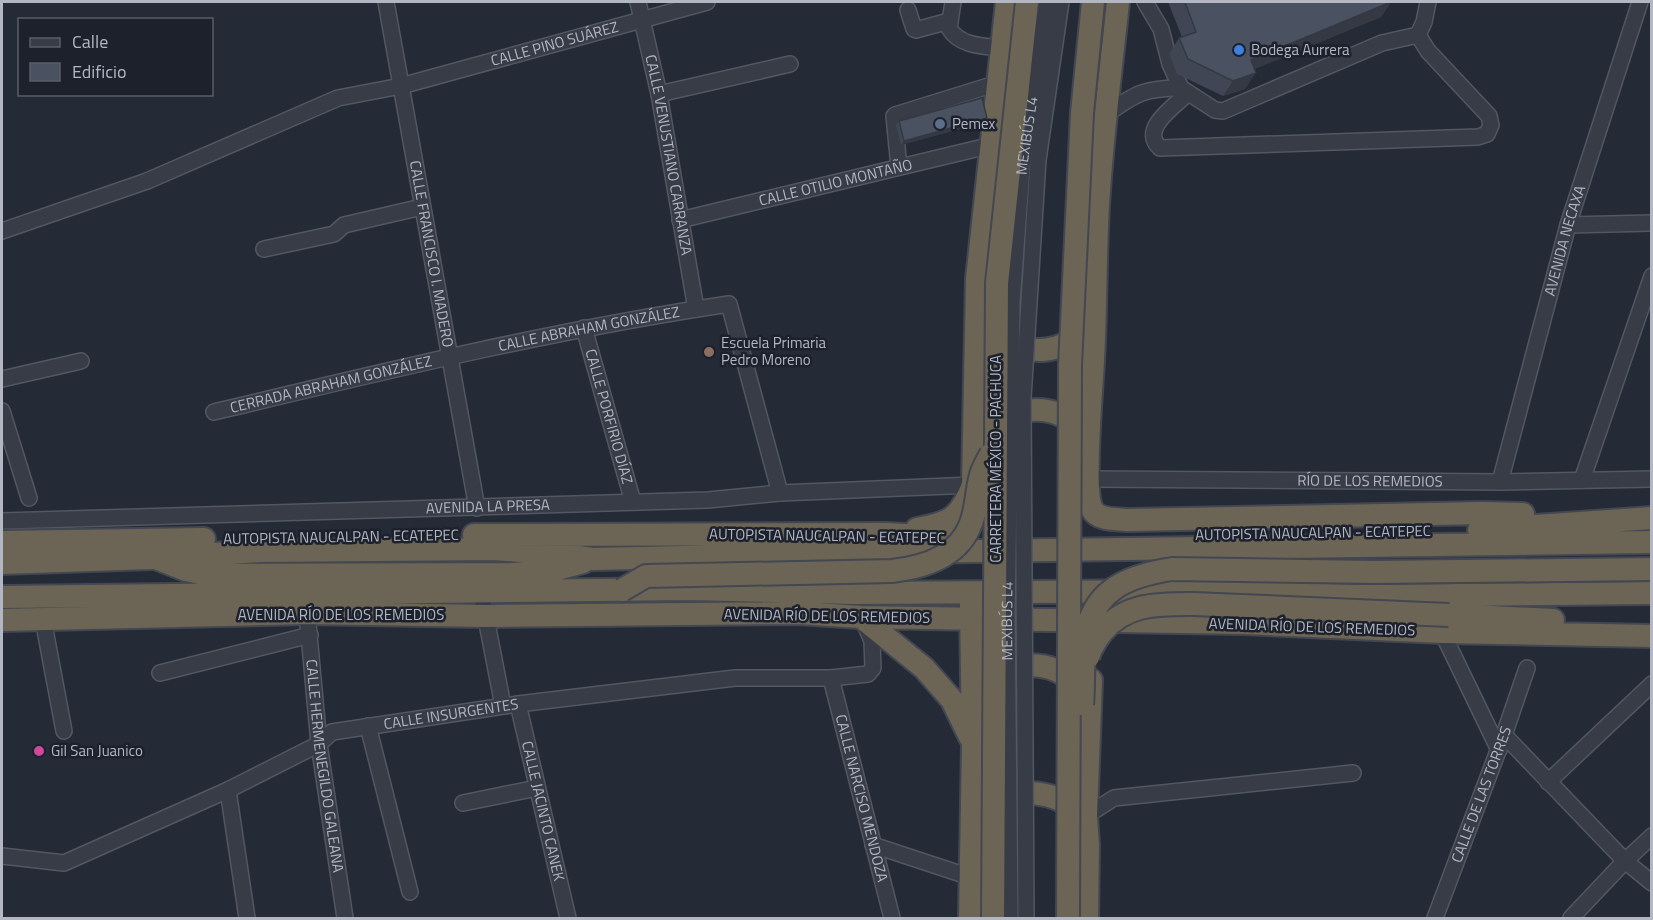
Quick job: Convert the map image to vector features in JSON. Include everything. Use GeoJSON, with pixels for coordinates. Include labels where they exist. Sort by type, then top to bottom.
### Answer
{"type":"FeatureCollection","features":[{"type":"Feature","properties":{"kind":"highway"},"geometry":{"type":"LineString","coordinates":[[886,534],[941,524],[958,514],[973,485],[985,440],[977,279],[1007,2]]}},
{"type":"Feature","properties":{"kind":"highway","name":"CARRETERA MÉXICO - PACHUCA"},"geometry":{"type":"LineString","coordinates":[[993,918],[985,440],[997,283],[1027,2]]}},
{"type":"Feature","properties":{"kind":"highway"},"geometry":{"type":"LineString","coordinates":[[1068,918],[1070,354],[1082,113],[1093,2]]}},
{"type":"Feature","properties":{"kind":"highway"},"geometry":{"type":"LineString","coordinates":[[1118,2],[1098,205],[1097,304],[1088,479],[1092,509],[1099,516],[1108,519],[1482,513],[1619,519]]}},
{"type":"Feature","properties":{"kind":"highway"},"geometry":{"type":"LineString","coordinates":[[977,303],[988,325],[1005,341],[1026,350],[1038,351],[1050,350],[1071,341],[1087,325],[1097,304]]}},
{"type":"Feature","properties":{"kind":"highway"},"geometry":{"type":"LineString","coordinates":[[622,590],[646,576],[892,571],[913,569],[929,564],[942,558],[953,549],[967,532],[972,520],[981,474],[986,427],[1018,411],[1035,408],[1058,413],[1076,423],[1089,435]]}},
{"type":"Feature","properties":{"kind":"highway","name":"AUTOPISTA NAUCALPAN - ECATEPEC"},"geometry":{"type":"LineString","coordinates":[[2,542],[546,534],[886,534],[969,538],[1466,530],[1652,518]]}},
{"type":"Feature","properties":{"kind":"highway","name":"AUTOPISTA NAUCALPAN - ECATEPEC"},"geometry":{"type":"LineString","coordinates":[[2,563],[151,558],[260,551],[494,549],[593,559],[1652,542]]}},
{"type":"Feature","properties":{"kind":"highway"},"geometry":{"type":"LineString","coordinates":[[1068,749],[1082,708],[1085,673],[1084,645],[1094,610],[1108,592],[1126,580],[1145,573],[1172,569],[1375,572],[1652,569]]}},
{"type":"Feature","properties":{"kind":"highway","name":"AVENIDA RÍO DE LOS REMEDIOS"},"geometry":{"type":"LineString","coordinates":[[2,597],[622,590],[854,593],[1199,591],[1364,597],[1652,593]]}},
{"type":"Feature","properties":{"kind":"highway"},"geometry":{"type":"LineString","coordinates":[[970,918],[973,744],[972,591]]}},
{"type":"Feature","properties":{"kind":"highway"},"geometry":{"type":"LineString","coordinates":[[1087,918],[1086,816],[1095,592]]}},
{"type":"Feature","properties":{"kind":"highway"},"geometry":{"type":"LineString","coordinates":[[1085,673],[1090,651],[1109,624],[1118,616],[1138,607],[1153,604],[1194,604],[1446,623],[1652,625]]}},
{"type":"Feature","properties":{"kind":"highway","name":"AVENIDA RÍO DE LOS REMEDIOS"},"geometry":{"type":"LineString","coordinates":[[2,620],[309,624],[485,616],[799,613],[861,617],[1095,621],[1446,623],[1652,636]]}},
{"type":"Feature","properties":{"kind":"highway"},"geometry":{"type":"LineString","coordinates":[[861,617],[924,668],[952,700],[973,744]]}},
{"type":"Feature","properties":{"kind":"highway"},"geometry":{"type":"LineString","coordinates":[[973,711],[990,681],[1009,669],[1030,665],[1052,668],[1062,673],[1076,685],[1090,704]]}},
{"type":"Feature","properties":{"kind":"highway"},"geometry":{"type":"LineString","coordinates":[[971,826],[987,808],[996,802],[1006,797],[1027,793],[1049,796],[1071,805],[1086,816]]}},
{"type":"Feature","properties":{"kind":"street","name":"CALLE FRANCISCO I. MADERO"},"geometry":{"type":"LineString","coordinates":[[386,2],[477,508]]}},
{"type":"Feature","properties":{"kind":"street","name":"CALLE VENUSTIANO CARRANZA"},"geometry":{"type":"LineString","coordinates":[[638,2],[659,94],[696,309]]}},
{"type":"Feature","properties":{"kind":"street","name":"CALLE PINO SUÁREZ"},"geometry":{"type":"LineString","coordinates":[[2,231],[147,181],[338,98],[401,86],[707,2]]}},
{"type":"Feature","properties":{"kind":"street"},"geometry":{"type":"LineString","coordinates":[[953,2],[950,31],[970,44],[1002,48]]}},
{"type":"Feature","properties":{"kind":"street","name":"MEXIBÚS L4"},"geometry":{"type":"LineString","coordinates":[[1010,918],[1007,617],[1012,302],[1022,167],[1047,2]]}},
{"type":"Feature","properties":{"kind":"street","name":"MEXIBÚS L4"},"geometry":{"type":"LineString","coordinates":[[1026,918],[1023,398],[1038,160],[1061,2]]}},
{"type":"Feature","properties":{"kind":"street"},"geometry":{"type":"LineString","coordinates":[[1145,2],[1161,29],[1170,64],[1184,90]]}},
{"type":"Feature","properties":{"kind":"street"},"geometry":{"type":"LineString","coordinates":[[1418,35],[1424,22],[1428,2]]}},
{"type":"Feature","properties":{"kind":"street","name":"AVENIDA NECAXA"},"geometry":{"type":"LineString","coordinates":[[1500,482],[1568,225],[1640,2]]}},
{"type":"Feature","properties":{"kind":"street"},"geometry":{"type":"LineString","coordinates":[[908,10],[916,30],[950,21]]}},
{"type":"Feature","properties":{"kind":"street"},"geometry":{"type":"LineString","coordinates":[[1107,114],[1133,95],[1156,88],[1184,90],[1215,110],[1223,111],[1382,43],[1418,35]]}},
{"type":"Feature","properties":{"kind":"street"},"geometry":{"type":"LineString","coordinates":[[1184,90],[1156,124],[1152,134],[1154,143],[1160,148],[1478,137],[1487,134],[1491,125],[1489,116],[1428,51],[1418,35]]}},
{"type":"Feature","properties":{"kind":"street"},"geometry":{"type":"LineString","coordinates":[[659,94],[790,64]]}},
{"type":"Feature","properties":{"kind":"street"},"geometry":{"type":"LineString","coordinates":[[899,167],[894,116],[998,83]]}},
{"type":"Feature","properties":{"kind":"street","name":"CALLE OTILIO MONTAÑO"},"geometry":{"type":"LineString","coordinates":[[680,220],[992,145]]}},
{"type":"Feature","properties":{"kind":"street"},"geometry":{"type":"LineString","coordinates":[[264,249],[334,234],[344,225],[422,207]]}},
{"type":"Feature","properties":{"kind":"street"},"geometry":{"type":"LineString","coordinates":[[1568,225],[1652,223]]}},
{"type":"Feature","properties":{"kind":"street"},"geometry":{"type":"LineString","coordinates":[[1582,480],[1652,276]]}},
{"type":"Feature","properties":{"kind":"street","name":"CALLE ABRAHAM GONZÁLEZ"},"geometry":{"type":"LineString","coordinates":[[448,356],[584,328],[729,304],[780,493]]}},
{"type":"Feature","properties":{"kind":"street","name":"CALLE PORFIRIO DÍAZ"},"geometry":{"type":"LineString","coordinates":[[584,328],[633,502]]}},
{"type":"Feature","properties":{"kind":"street","name":"CERRADA ABRAHAM GONZÁLEZ"},"geometry":{"type":"LineString","coordinates":[[214,412],[448,356]]}},
{"type":"Feature","properties":{"kind":"street"},"geometry":{"type":"LineString","coordinates":[[2,379],[81,361]]}},
{"type":"Feature","properties":{"kind":"street"},"geometry":{"type":"LineString","coordinates":[[2,411],[29,498]]}},
{"type":"Feature","properties":{"kind":"street","name":"RÍO DE LOS REMEDIOS"},"geometry":{"type":"LineString","coordinates":[[1088,479],[1500,482],[1652,479]]}},
{"type":"Feature","properties":{"kind":"street","name":"AVENIDA LA PRESA"},"geometry":{"type":"LineString","coordinates":[[2,521],[708,500],[780,493],[973,485]]}},
{"type":"Feature","properties":{"kind":"street","name":"CALLE JACINTO CANEK"},"geometry":{"type":"LineString","coordinates":[[481,592],[485,616],[510,705],[537,788],[568,918]]}},
{"type":"Feature","properties":{"kind":"street","name":"CALLE INSURGENTES"},"geometry":{"type":"LineString","coordinates":[[2,856],[64,863],[228,790],[319,744],[332,732],[510,705],[735,678],[831,678],[868,674],[873,668],[872,641],[861,617]]}},
{"type":"Feature","properties":{"kind":"street"},"geometry":{"type":"LineString","coordinates":[[43,619],[64,731]]}},
{"type":"Feature","properties":{"kind":"street"},"geometry":{"type":"LineString","coordinates":[[1446,623],[1502,742],[1548,782],[1625,861],[1652,883]]}},
{"type":"Feature","properties":{"kind":"street"},"geometry":{"type":"LineString","coordinates":[[160,673],[309,624]]}},
{"type":"Feature","properties":{"kind":"street","name":"CALLE HERMENEGILDO GALEANA"},"geometry":{"type":"LineString","coordinates":[[309,624],[319,744],[345,918]]}},
{"type":"Feature","properties":{"kind":"street","name":"CALLE DE LAS TORRES"},"geometry":{"type":"LineString","coordinates":[[1435,918],[1502,742],[1527,668]]}},
{"type":"Feature","properties":{"kind":"street","name":"CALLE NARCISO MENDOZA"},"geometry":{"type":"LineString","coordinates":[[831,678],[892,918]]}},
{"type":"Feature","properties":{"kind":"street"},"geometry":{"type":"LineString","coordinates":[[1548,782],[1652,684]]}},
{"type":"Feature","properties":{"kind":"street"},"geometry":{"type":"LineString","coordinates":[[368,726],[410,892]]}},
{"type":"Feature","properties":{"kind":"street"},"geometry":{"type":"LineString","coordinates":[[1086,816],[1114,798],[1353,773]]}},
{"type":"Feature","properties":{"kind":"street"},"geometry":{"type":"LineString","coordinates":[[463,803],[537,788]]}},
{"type":"Feature","properties":{"kind":"street"},"geometry":{"type":"LineString","coordinates":[[228,790],[247,918]]}},
{"type":"Feature","properties":{"kind":"street"},"geometry":{"type":"LineString","coordinates":[[1571,918],[1652,836]]}},
{"type":"Feature","properties":{"kind":"street"},"geometry":{"type":"LineString","coordinates":[[873,845],[970,877]]}},
{"type":"Feature","properties":{"kind":"building","name":"Bodega Aurrera"},"geometry":{"type":"Polygon","coordinates":[[[1185,2],[1391,2],[1251,60],[1256,73],[1233,81],[1188,59],[1179,38],[1196,32],[1185,2]]]}},
{"type":"Feature","properties":{"kind":"building","name":"Pemex"},"geometry":{"type":"Polygon","coordinates":[[[982,98],[987,118],[904,141],[899,121],[982,98]]]}},
{"type":"Feature","properties":{"kind":"place","name":"Bodega Aurrera"},"geometry":{"type":"Point","coordinates":[1239,50]}},
{"type":"Feature","properties":{"kind":"place","name":"Pemex"},"geometry":{"type":"Point","coordinates":[940,124]}},
{"type":"Feature","properties":{"kind":"place","name":"Escuela Primaria Pedro Moreno"},"geometry":{"type":"Point","coordinates":[709,352]}},
{"type":"Feature","properties":{"kind":"place","name":"Gil San Juanico"},"geometry":{"type":"Point","coordinates":[39,751]}}]}
